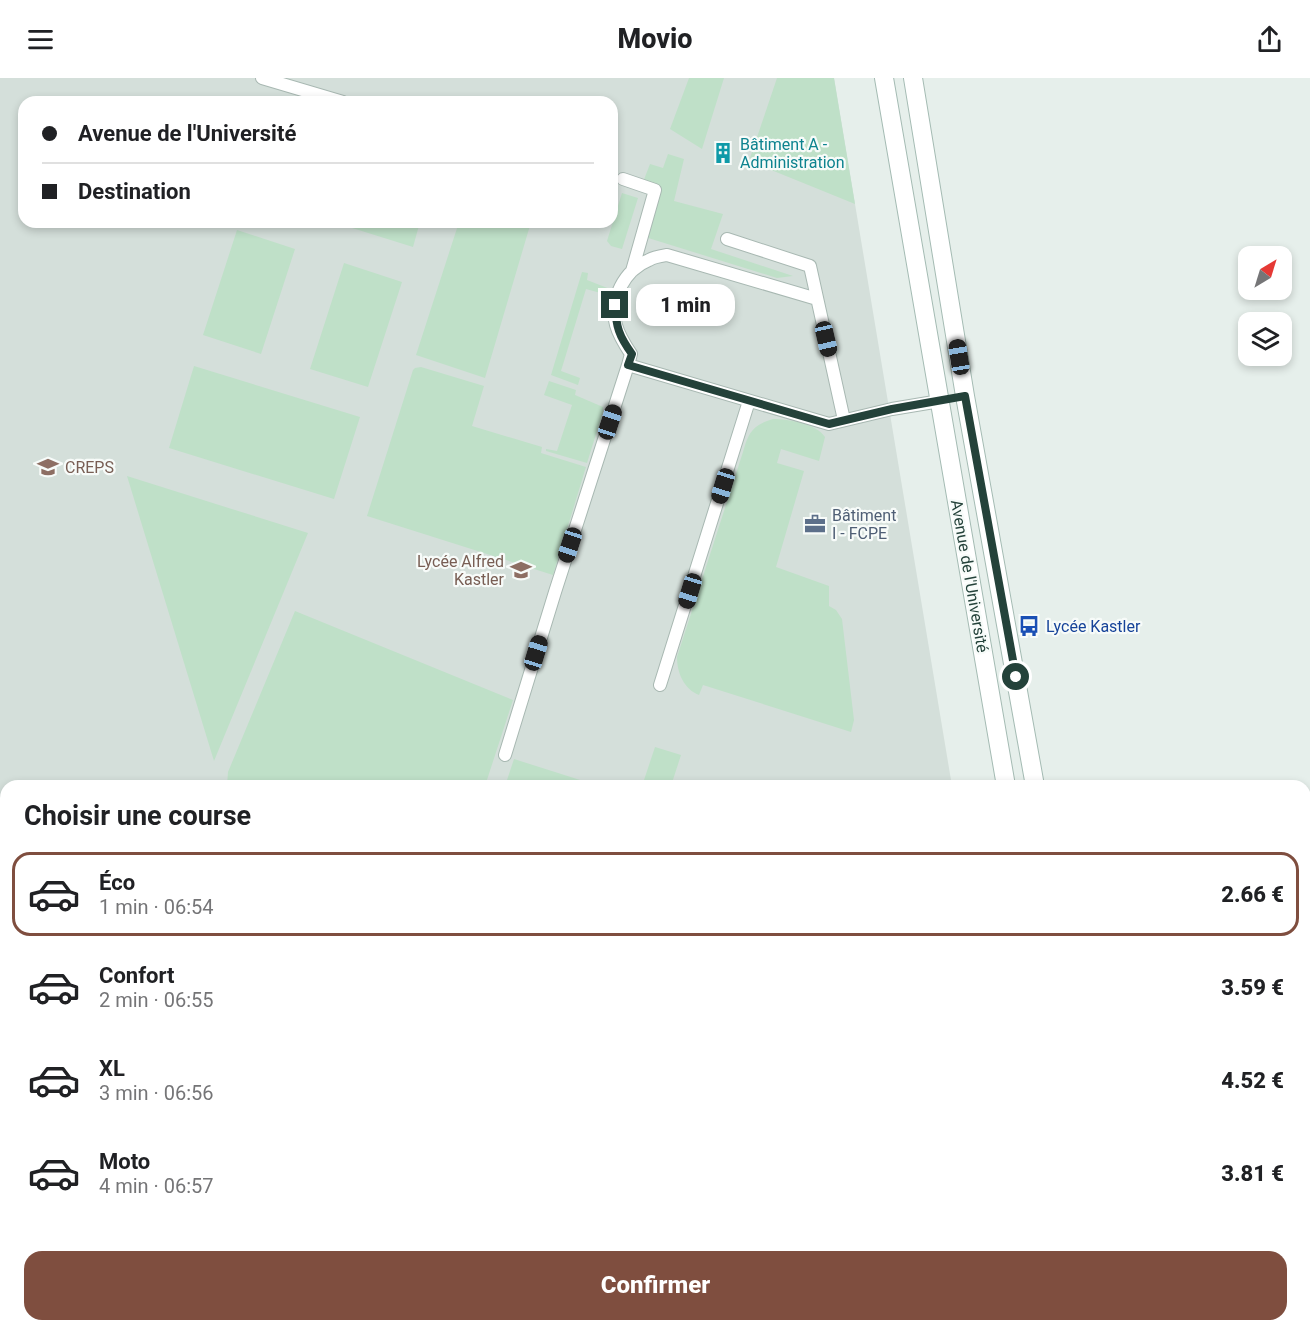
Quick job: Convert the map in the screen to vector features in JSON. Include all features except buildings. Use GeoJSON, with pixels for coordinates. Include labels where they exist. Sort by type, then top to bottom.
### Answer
{"type":"FeatureCollection","features":[{"type":"Feature","properties":{"kind":"street","name":"Avenue de l'Université"},"geometry":{"type":"LineString","coordinates":[[884,78],[1005,780]]}},
{"type":"Feature","properties":{"kind":"street","name":"Avenue de l'Université"},"geometry":{"type":"LineString","coordinates":[[913,78],[965,396],[1034,780]]}},
{"type":"Feature","properties":{"kind":"street"},"geometry":{"type":"LineString","coordinates":[[940,401],[965,396]]}},
{"type":"Feature","properties":{"kind":"lane"},"geometry":{"type":"LineString","coordinates":[[262,78],[323,96]]}},
{"type":"Feature","properties":{"kind":"lane"},"geometry":{"type":"LineString","coordinates":[[623,179],[655,190],[632,271]]}},
{"type":"Feature","properties":{"kind":"lane"},"geometry":{"type":"LineString","coordinates":[[727,239],[810,266],[844,420]]}},
{"type":"Feature","properties":{"kind":"lane"},"geometry":{"type":"LineString","coordinates":[[505,755],[632,354],[623,342],[616,324],[615,305],[620,286],[632,271],[648,260],[667,255],[817,299]]}},
{"type":"Feature","properties":{"kind":"lane"},"geometry":{"type":"LineString","coordinates":[[628,365],[829,424],[892,409],[940,401]]}},
{"type":"Feature","properties":{"kind":"lane"},"geometry":{"type":"LineString","coordinates":[[660,685],[749,400]]}},
{"type":"Feature","properties":{"kind":"shaded area","name":"Lycée Alfred Kastler"},"geometry":{"type":"Polygon","coordinates":[[[0,78],[834,78],[951,780],[0,780],[0,78]]]}},
{"type":"Feature","properties":{"kind":"green space"},"geometry":{"type":"Polygon","coordinates":[[[689,78],[724,78],[702,149],[670,129],[689,78]]]}},
{"type":"Feature","properties":{"kind":"green space"},"geometry":{"type":"Polygon","coordinates":[[[777,78],[834,78],[855,204],[749,161],[777,78]]]}},
{"type":"Feature","properties":{"kind":"green space"},"geometry":{"type":"Polygon","coordinates":[[[668,154],[684,159],[674,201],[723,214],[711,249],[793,276],[777,278],[645,237],[659,188],[643,182],[650,164],[663,168],[668,154]]]}},
{"type":"Feature","properties":{"kind":"green space"},"geometry":{"type":"Polygon","coordinates":[[[622,193],[638,198],[622,249],[611,246],[607,241],[611,228],[618,228],[618,206],[622,193]]]}},
{"type":"Feature","properties":{"kind":"green space"},"geometry":{"type":"Polygon","coordinates":[[[352,228],[418,228],[413,247],[352,228]]]}},
{"type":"Feature","properties":{"kind":"green space"},"geometry":{"type":"Polygon","coordinates":[[[457,228],[529,228],[485,378],[416,355],[457,228]]]}},
{"type":"Feature","properties":{"kind":"green space"},"geometry":{"type":"Polygon","coordinates":[[[237,230],[295,249],[261,354],[203,335],[237,230]]]}},
{"type":"Feature","properties":{"kind":"green space"},"geometry":{"type":"Polygon","coordinates":[[[344,263],[402,282],[368,387],[310,369],[344,263]]]}},
{"type":"Feature","properties":{"kind":"green space"},"geometry":{"type":"Polygon","coordinates":[[[582,272],[588,273],[587,280],[610,289],[608,295],[586,289],[561,371],[580,378],[578,385],[551,375],[582,272]]]}},
{"type":"Feature","properties":{"kind":"green space"},"geometry":{"type":"Polygon","coordinates":[[[194,366],[360,417],[334,499],[169,448],[194,366]]]}},
{"type":"Feature","properties":{"kind":"green space"},"geometry":{"type":"Polygon","coordinates":[[[421,367],[484,386],[472,426],[542,447],[541,453],[586,467],[553,575],[367,516],[413,370],[421,367]]]}},
{"type":"Feature","properties":{"kind":"green space"},"geometry":{"type":"Polygon","coordinates":[[[549,381],[576,390],[575,395],[603,407],[587,463],[546,451],[546,449],[557,451],[572,405],[544,395],[549,381]]]}},
{"type":"Feature","properties":{"kind":"green space"},"geometry":{"type":"Polygon","coordinates":[[[773,419],[794,421],[809,426],[821,432],[825,437],[819,461],[781,449],[777,463],[804,471],[776,567],[829,586],[829,606],[836,610],[842,619],[854,720],[851,732],[703,685],[699,695],[685,685],[678,669],[677,657],[747,440],[756,427],[773,419]]]}},
{"type":"Feature","properties":{"kind":"green space"},"geometry":{"type":"Polygon","coordinates":[[[127,476],[308,533],[214,761],[127,476]]]}},
{"type":"Feature","properties":{"kind":"green space"},"geometry":{"type":"Polygon","coordinates":[[[295,611],[513,700],[487,780],[227,780],[228,772],[295,611]]]}},
{"type":"Feature","properties":{"kind":"green space"},"geometry":{"type":"Polygon","coordinates":[[[655,747],[681,755],[673,780],[644,780],[655,747]]]}},
{"type":"Feature","properties":{"kind":"green space"},"geometry":{"type":"Polygon","coordinates":[[[514,759],[580,780],[507,780],[514,759]]]}},
{"type":"Feature","properties":{"kind":"place","name":"Bâtiment A - Administration"},"geometry":{"type":"Point","coordinates":[723,153]}},
{"type":"Feature","properties":{"kind":"place","name":"CREPS"},"geometry":{"type":"Point","coordinates":[48,467]}},
{"type":"Feature","properties":{"kind":"place","name":"Bâtiment I - FCPE"},"geometry":{"type":"Point","coordinates":[815,524]}},
{"type":"Feature","properties":{"kind":"place","name":"Lycée Alfred Kastler"},"geometry":{"type":"Point","coordinates":[521,570]}},
{"type":"Feature","properties":{"kind":"place","name":"Lycée Kastler"},"geometry":{"type":"Point","coordinates":[1029,626]}},
{"type":"Feature","properties":{"kind":"route"},"geometry":{"type":"LineString","coordinates":[[615,305],[616,324],[623,342],[632,354],[628,365],[829,424],[892,409],[965,396],[1016,677]]}}]}
